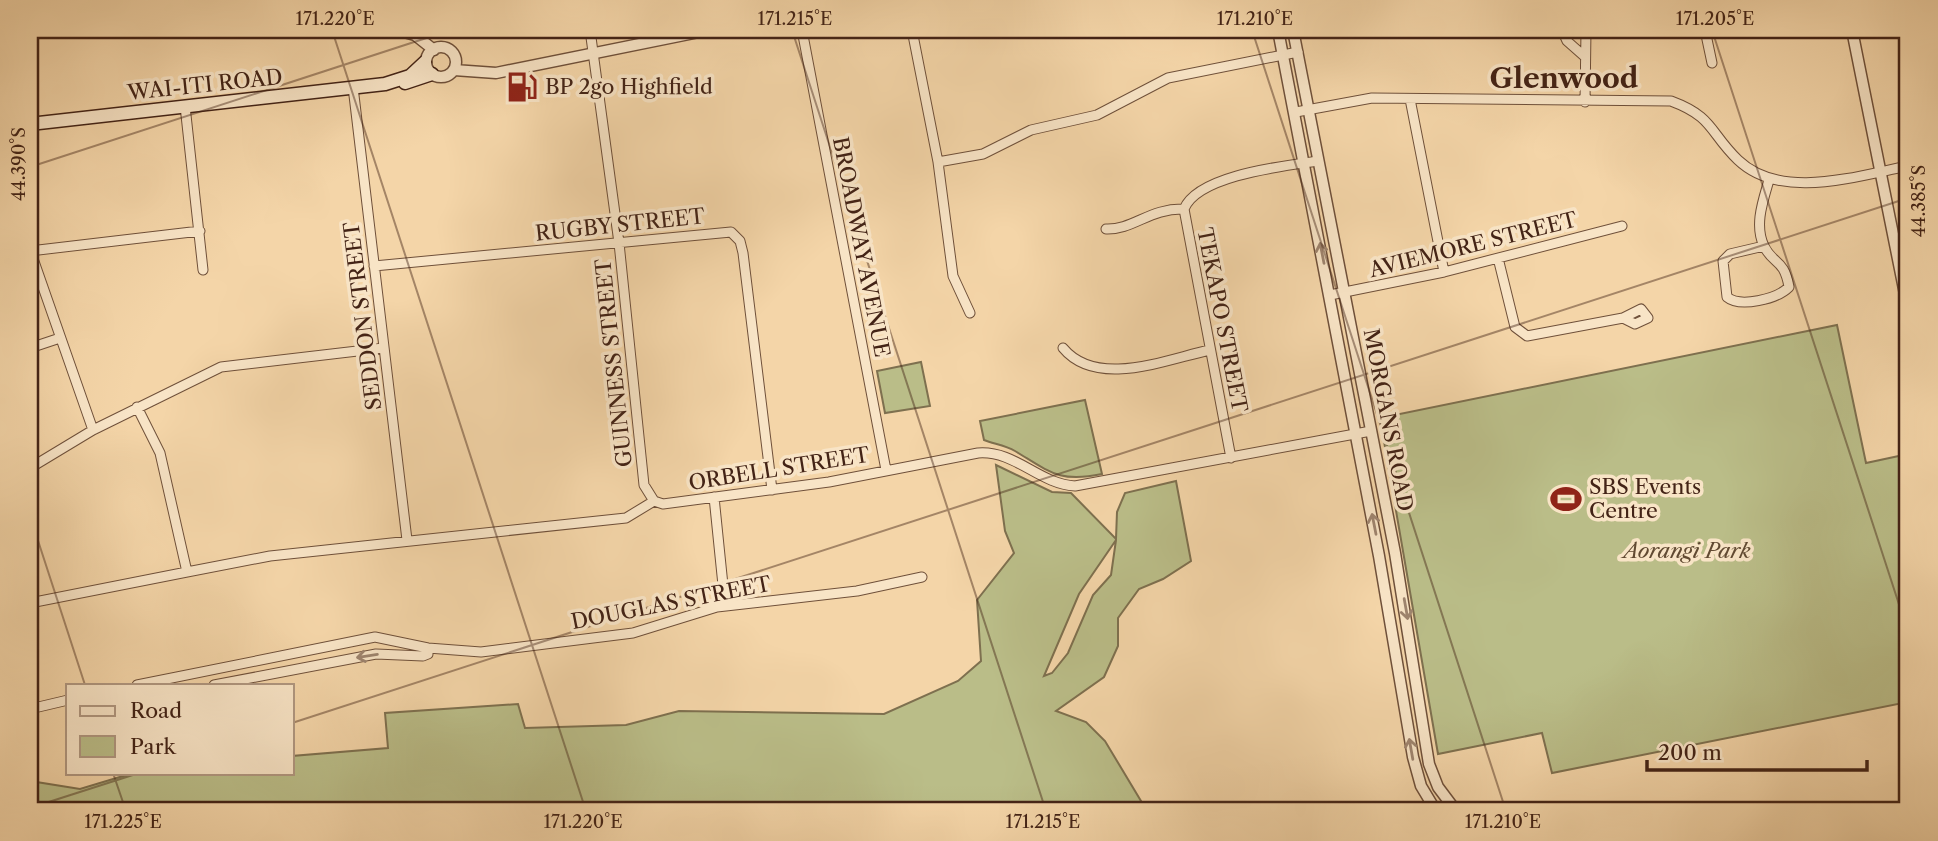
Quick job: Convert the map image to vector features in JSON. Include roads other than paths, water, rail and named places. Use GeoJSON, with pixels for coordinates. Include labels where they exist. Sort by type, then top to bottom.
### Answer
{"type":"FeatureCollection","features":[{"type":"Feature","properties":{"kind":"main road","name":"WAI-ITI ROAD"},"geometry":{"type":"LineString","coordinates":[[385,84],[410,76],[425,61]]}},
{"type":"Feature","properties":{"kind":"main road","name":"WAI-ITI ROAD"},"geometry":{"type":"LineString","coordinates":[[30,124],[353,87],[402,84],[432,74]]}},
{"type":"Feature","properties":{"kind":"street","name":"GUINNESS STREET"},"geometry":{"type":"LineString","coordinates":[[590,30],[619,243],[644,485],[654,501]]}},
{"type":"Feature","properties":{"kind":"street"},"geometry":{"type":"LineString","coordinates":[[401,31],[419,47],[432,74],[447,75],[454,71],[496,74],[709,30]]}},
{"type":"Feature","properties":{"kind":"street","name":"BROADWAY AVENUE"},"geometry":{"type":"LineString","coordinates":[[802,30],[886,470]]}},
{"type":"Feature","properties":{"kind":"street"},"geometry":{"type":"LineString","coordinates":[[912,30],[938,162],[953,276],[970,313]]}},
{"type":"Feature","properties":{"kind":"street","name":"MORGANS ROAD"},"geometry":{"type":"LineString","coordinates":[[1278,30],[1380,556],[1413,757],[1421,786],[1436,811]]}},
{"type":"Feature","properties":{"kind":"street","name":"MORGANS ROAD"},"geometry":{"type":"LineString","coordinates":[[1293,30],[1395,553],[1429,764],[1438,788],[1456,811]]}},
{"type":"Feature","properties":{"kind":"street"},"geometry":{"type":"LineString","coordinates":[[1562,30],[1567,41],[1584,56]]}},
{"type":"Feature","properties":{"kind":"street"},"geometry":{"type":"LineString","coordinates":[[1585,102],[1586,30]]}},
{"type":"Feature","properties":{"kind":"street"},"geometry":{"type":"LineString","coordinates":[[1705,30],[1712,64]]}},
{"type":"Feature","properties":{"kind":"street"},"geometry":{"type":"LineString","coordinates":[[1852,30],[1908,309]]}},
{"type":"Feature","properties":{"kind":"street"},"geometry":{"type":"LineString","coordinates":[[401,31],[415,35],[434,50],[450,51],[456,58],[503,71]]}},
{"type":"Feature","properties":{"kind":"street"},"geometry":{"type":"LineString","coordinates":[[425,61],[434,50]]}},
{"type":"Feature","properties":{"kind":"street"},"geometry":{"type":"LineString","coordinates":[[938,162],[983,154],[1031,130],[1097,115],[1168,78],[1298,52]]}},
{"type":"Feature","properties":{"kind":"street"},"geometry":{"type":"LineString","coordinates":[[454,71],[456,58]]}},
{"type":"Feature","properties":{"kind":"street","name":"SEDDON STREET"},"geometry":{"type":"LineString","coordinates":[[353,87],[407,540]]}},
{"type":"Feature","properties":{"kind":"street"},"geometry":{"type":"LineString","coordinates":[[1296,112],[1360,99],[1671,101],[1689,107],[1708,121],[1736,158],[1769,180],[1798,184],[1908,166]]}},
{"type":"Feature","properties":{"kind":"street"},"geometry":{"type":"LineString","coordinates":[[1409,99],[1444,272]]}},
{"type":"Feature","properties":{"kind":"street"},"geometry":{"type":"LineString","coordinates":[[185,106],[204,270]]}},
{"type":"Feature","properties":{"kind":"street","name":"TEKAPO STREET"},"geometry":{"type":"LineString","coordinates":[[1231,458],[1184,209],[1193,195],[1216,183],[1318,161]]}},
{"type":"Feature","properties":{"kind":"street"},"geometry":{"type":"LineString","coordinates":[[1764,246],[1730,254],[1723,261],[1725,288],[1730,300],[1738,303],[1782,294],[1789,287],[1783,266],[1764,246],[1759,217],[1769,180]]}},
{"type":"Feature","properties":{"kind":"street"},"geometry":{"type":"LineString","coordinates":[[1106,229],[1121,228],[1161,209],[1184,209]]}},
{"type":"Feature","properties":{"kind":"street","name":"AVIEMORE STREET"},"geometry":{"type":"LineString","coordinates":[[1331,296],[1444,272],[1622,226]]}},
{"type":"Feature","properties":{"kind":"street"},"geometry":{"type":"LineString","coordinates":[[93,430],[30,251],[200,231]]}},
{"type":"Feature","properties":{"kind":"street","name":"RUGBY STREET"},"geometry":{"type":"LineString","coordinates":[[374,266],[731,232],[740,241],[772,490]]}},
{"type":"Feature","properties":{"kind":"street"},"geometry":{"type":"LineString","coordinates":[[1498,258],[1515,327],[1527,336],[1623,318]]}},
{"type":"Feature","properties":{"kind":"street"},"geometry":{"type":"LineString","coordinates":[[30,348],[60,338]]}},
{"type":"Feature","properties":{"kind":"street"},"geometry":{"type":"LineString","coordinates":[[30,468],[93,430],[221,367],[383,348]]}},
{"type":"Feature","properties":{"kind":"street"},"geometry":{"type":"LineString","coordinates":[[1063,348],[1080,363],[1109,369],[1210,350]]}},
{"type":"Feature","properties":{"kind":"street"},"geometry":{"type":"LineString","coordinates":[[137,407],[160,453],[187,572]]}},
{"type":"Feature","properties":{"kind":"street","name":"ORBELL STREET"},"geometry":{"type":"LineString","coordinates":[[30,603],[270,556],[626,518],[654,501],[663,504],[772,490],[993,453],[1008,458],[1051,483],[1075,486],[1371,431]]}},
{"type":"Feature","properties":{"kind":"street"},"geometry":{"type":"LineString","coordinates":[[714,496],[723,595],[717,607]]}},
{"type":"Feature","properties":{"kind":"street"},"geometry":{"type":"LineString","coordinates":[[1380,556],[1395,553]]}},
{"type":"Feature","properties":{"kind":"street","name":"DOUGLAS STREET"},"geometry":{"type":"LineString","coordinates":[[156,683],[375,637],[428,648],[481,652],[633,633],[717,607],[858,591],[922,577]]}},
{"type":"Feature","properties":{"kind":"street"},"geometry":{"type":"LineString","coordinates":[[219,684],[376,654],[422,656],[428,654],[428,648]]}},
{"type":"Feature","properties":{"kind":"street"},"geometry":{"type":"LineString","coordinates":[[30,709],[66,700]]}},
{"type":"Feature","properties":{"kind":"place","name":"BP 2go Highfield"},"geometry":{"type":"Point","coordinates":[522,87]}},
{"type":"Feature","properties":{"kind":"place","name":"SBS Events Centre"},"geometry":{"type":"Point","coordinates":[1566,499]}},
{"type":"Feature","properties":{"kind":"district","name":"Glenwood"},"geometry":{"type":"Point","coordinates":[1564,78]}},
{"type":"Feature","properties":{"kind":"park label","name":"Aorangi Park"},"geometry":{"type":"Point","coordinates":[1687,551]}}]}
